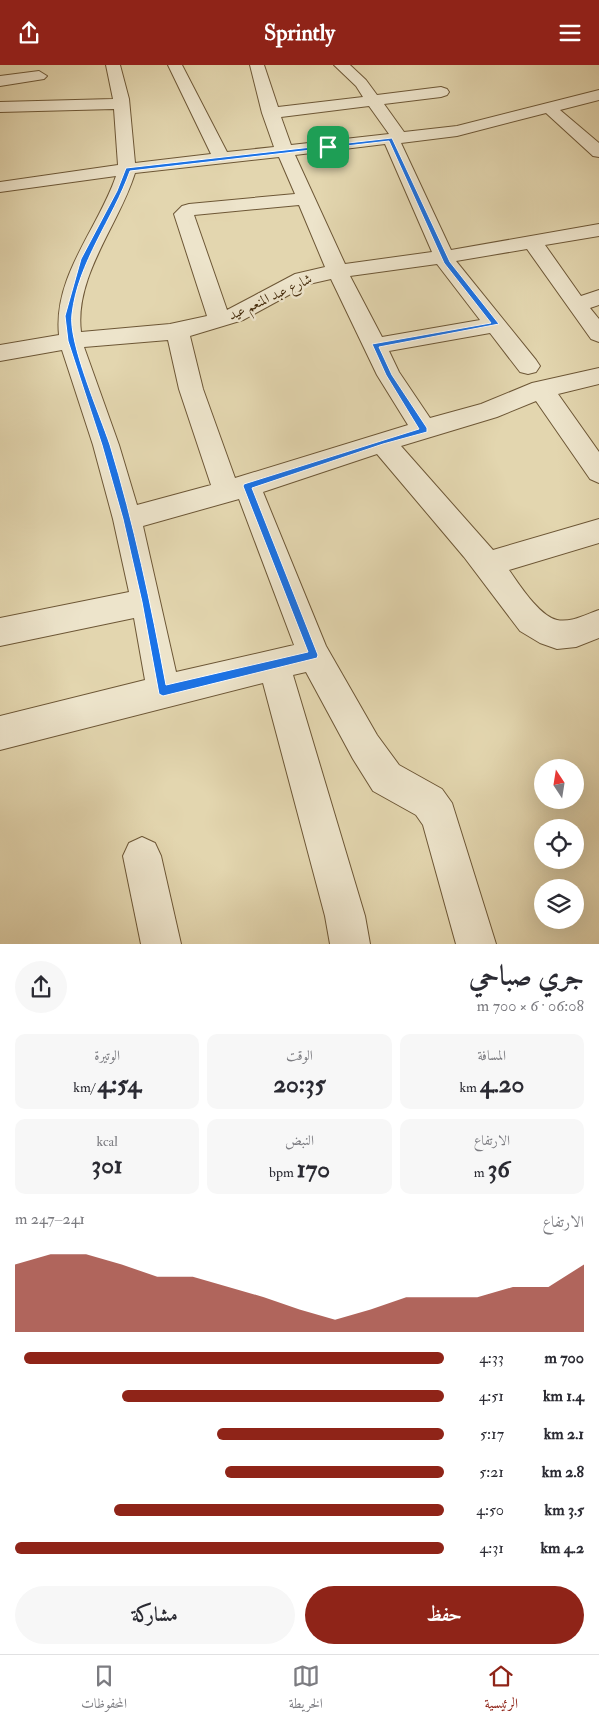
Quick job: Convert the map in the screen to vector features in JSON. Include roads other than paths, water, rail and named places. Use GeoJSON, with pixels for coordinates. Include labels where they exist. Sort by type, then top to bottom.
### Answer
{"type":"FeatureCollection","features":[{"type":"Feature","properties":{"kind":"street"},"geometry":{"type":"LineString","coordinates":[[113,65],[121,104],[128,169],[120,191],[84,259],[68,316],[71,341],[106,445],[127,519],[146,602],[163,691]]}},
{"type":"Feature","properties":{"kind":"street"},"geometry":{"type":"LineString","coordinates":[[175,65],[222,159]]}},
{"type":"Feature","properties":{"kind":"street"},"geometry":{"type":"LineString","coordinates":[[257,65],[270,113],[285,152],[337,271],[389,375],[424,430]]}},
{"type":"Feature","properties":{"kind":"street"},"geometry":{"type":"LineString","coordinates":[[341,65],[361,83],[375,100],[395,139],[444,257],[528,366]]}},
{"type":"Feature","properties":{"kind":"street"},"geometry":{"type":"LineString","coordinates":[[0,81],[39,76]]}},
{"type":"Feature","properties":{"kind":"street"},"geometry":{"type":"LineString","coordinates":[[270,113],[441,92]]}},
{"type":"Feature","properties":{"kind":"street"},"geometry":{"type":"LineString","coordinates":[[0,187],[128,169],[395,139],[466,129],[599,95]]}},
{"type":"Feature","properties":{"kind":"street"},"geometry":{"type":"LineString","coordinates":[[0,107],[121,104]]}},
{"type":"Feature","properties":{"kind":"street"},"geometry":{"type":"LineString","coordinates":[[549,107],[599,152]]}},
{"type":"Feature","properties":{"kind":"street"},"geometry":{"type":"LineString","coordinates":[[578,134],[599,130]]}},
{"type":"Feature","properties":{"kind":"street"},"geometry":{"type":"LineString","coordinates":[[219,320],[184,213],[189,210],[305,199]]}},
{"type":"Feature","properties":{"kind":"street","name":"شارع عبد المنعم عيد"},"geometry":{"type":"LineString","coordinates":[[0,353],[71,341],[177,331],[235,315],[302,279],[337,271],[444,257],[599,230]]}},
{"type":"Feature","properties":{"kind":"street"},"geometry":{"type":"LineString","coordinates":[[532,242],[576,305],[599,334]]}},
{"type":"Feature","properties":{"kind":"street"},"geometry":{"type":"LineString","coordinates":[[576,305],[599,297]]}},
{"type":"Feature","properties":{"kind":"street"},"geometry":{"type":"LineString","coordinates":[[375,346],[496,324]]}},
{"type":"Feature","properties":{"kind":"street"},"geometry":{"type":"LineString","coordinates":[[177,331],[192,389],[314,655],[365,747],[386,778],[429,802],[439,816],[476,944]]}},
{"type":"Feature","properties":{"kind":"street"},"geometry":{"type":"LineString","coordinates":[[127,519],[237,488],[488,411],[541,389],[599,376]]}},
{"type":"Feature","properties":{"kind":"street"},"geometry":{"type":"LineString","coordinates":[[541,389],[599,472]]}},
{"type":"Feature","properties":{"kind":"street"},"geometry":{"type":"LineString","coordinates":[[382,442],[487,564],[528,617],[542,629],[553,634],[573,634],[599,624]]}},
{"type":"Feature","properties":{"kind":"street"},"geometry":{"type":"LineString","coordinates":[[487,564],[599,531]]}},
{"type":"Feature","properties":{"kind":"street"},"geometry":{"type":"LineString","coordinates":[[0,632],[146,602]]}},
{"type":"Feature","properties":{"kind":"street"},"geometry":{"type":"LineString","coordinates":[[0,733],[314,655]]}},
{"type":"Feature","properties":{"kind":"street"},"geometry":{"type":"LineString","coordinates":[[274,664],[345,916],[350,944]]}},
{"type":"Feature","properties":{"kind":"street"},"geometry":{"type":"LineString","coordinates":[[142,856],[160,944]]}}]}
